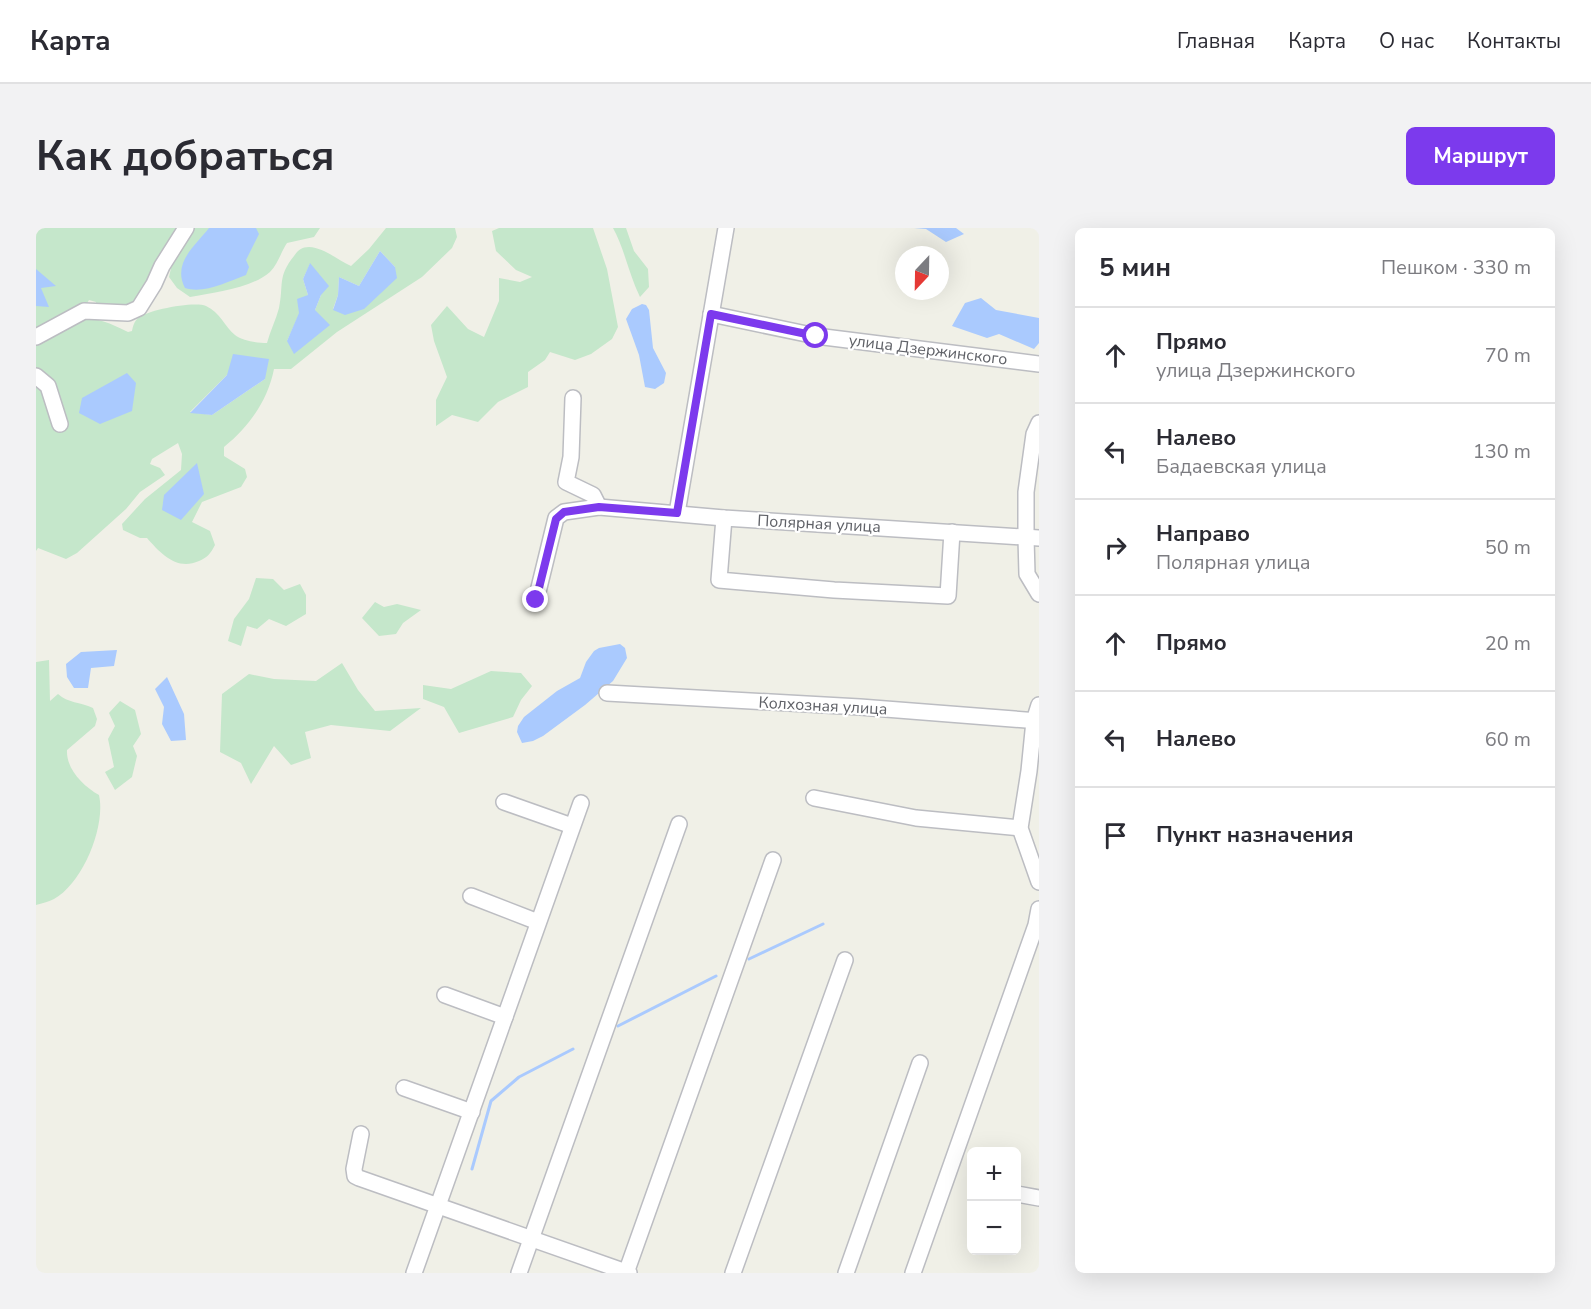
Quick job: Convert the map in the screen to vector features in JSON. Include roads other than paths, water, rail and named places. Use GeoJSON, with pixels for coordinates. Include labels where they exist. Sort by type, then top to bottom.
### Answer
{"type":"FeatureCollection","features":[{"type":"Feature","properties":{"kind":"street"},"geometry":{"type":"LineString","coordinates":[[36,337],[84,311],[128,313],[139,308],[186,228]]}},
{"type":"Feature","properties":{"kind":"street"},"geometry":{"type":"LineString","coordinates":[[677,513],[726,228]]}},
{"type":"Feature","properties":{"kind":"street","name":"улица Дзержинского"},"geometry":{"type":"LineString","coordinates":[[711,314],[816,336],[1039,364]]}},
{"type":"Feature","properties":{"kind":"street"},"geometry":{"type":"LineString","coordinates":[[36,376],[48,386],[60,424]]}},
{"type":"Feature","properties":{"kind":"street"},"geometry":{"type":"LineString","coordinates":[[573,398],[571,457],[566,482],[593,495],[599,507]]}},
{"type":"Feature","properties":{"kind":"street"},"geometry":{"type":"LineString","coordinates":[[1039,423],[1034,434],[1026,492],[1033,538],[1028,574],[1039,594]]}},
{"type":"Feature","properties":{"kind":"street","name":"Полярная улица"},"geometry":{"type":"LineString","coordinates":[[536,600],[556,519],[564,512],[599,507],[724,518],[1033,538]]}},
{"type":"Feature","properties":{"kind":"street"},"geometry":{"type":"LineString","coordinates":[[724,518],[719,580],[834,590],[948,596],[952,532]]}},
{"type":"Feature","properties":{"kind":"street","name":"Колхозная улица"},"geometry":{"type":"LineString","coordinates":[[607,693],[860,707],[1036,721]]}},
{"type":"Feature","properties":{"kind":"street"},"geometry":{"type":"LineString","coordinates":[[1039,705],[1020,828],[1039,882]]}},
{"type":"Feature","properties":{"kind":"street"},"geometry":{"type":"LineString","coordinates":[[814,798],[916,818],[1020,828]]}},
{"type":"Feature","properties":{"kind":"street"},"geometry":{"type":"LineString","coordinates":[[504,802],[572,826]]}},
{"type":"Feature","properties":{"kind":"street"},"geometry":{"type":"LineString","coordinates":[[414,1273],[581,803]]}},
{"type":"Feature","properties":{"kind":"street"},"geometry":{"type":"LineString","coordinates":[[519,1273],[679,824]]}},
{"type":"Feature","properties":{"kind":"street"},"geometry":{"type":"LineString","coordinates":[[361,1134],[354,1169],[355,1176],[627,1273],[773,860]]}},
{"type":"Feature","properties":{"kind":"street"},"geometry":{"type":"LineString","coordinates":[[471,896],[538,922]]}},
{"type":"Feature","properties":{"kind":"street"},"geometry":{"type":"LineString","coordinates":[[914,1273],[1036,925],[1039,909]]}},
{"type":"Feature","properties":{"kind":"street"},"geometry":{"type":"LineString","coordinates":[[733,1273],[845,960]]}},
{"type":"Feature","properties":{"kind":"street"},"geometry":{"type":"LineString","coordinates":[[445,995],[505,1017]]}},
{"type":"Feature","properties":{"kind":"street"},"geometry":{"type":"LineString","coordinates":[[846,1273],[920,1063]]}},
{"type":"Feature","properties":{"kind":"street"},"geometry":{"type":"LineString","coordinates":[[404,1088],[472,1112]]}},
{"type":"Feature","properties":{"kind":"street"},"geometry":{"type":"LineString","coordinates":[[1021,1195],[1039,1198]]}},
{"type":"Feature","properties":{"kind":"water"},"geometry":{"type":"Polygon","coordinates":[[[209,228],[256,228],[259,234],[246,260],[249,267],[246,275],[208,288],[185,288],[181,271],[183,263],[209,228]]]}},
{"type":"Feature","properties":{"kind":"water"},"geometry":{"type":"Polygon","coordinates":[[[914,228],[956,228],[964,234],[946,242],[926,229],[914,228]]]}},
{"type":"Feature","properties":{"kind":"water"},"geometry":{"type":"Polygon","coordinates":[[[380,251],[395,267],[397,278],[364,309],[345,315],[333,310],[338,295],[339,277],[359,286],[380,251]]]}},
{"type":"Feature","properties":{"kind":"water"},"geometry":{"type":"Polygon","coordinates":[[[310,263],[329,286],[321,295],[315,310],[330,325],[294,354],[287,341],[299,313],[297,299],[308,295],[303,279],[310,263]]]}},
{"type":"Feature","properties":{"kind":"water"},"geometry":{"type":"Polygon","coordinates":[[[36,269],[56,286],[41,288],[49,307],[36,306],[36,269]]]}},
{"type":"Feature","properties":{"kind":"water"},"geometry":{"type":"Polygon","coordinates":[[[981,298],[996,310],[1039,318],[1039,343],[1034,349],[999,334],[987,338],[952,326],[965,303],[981,298]]]}},
{"type":"Feature","properties":{"kind":"water"},"geometry":{"type":"Polygon","coordinates":[[[642,304],[646,305],[649,310],[653,348],[666,373],[664,383],[655,389],[645,387],[639,355],[626,319],[632,309],[642,304]]]}},
{"type":"Feature","properties":{"kind":"water"},"geometry":{"type":"Polygon","coordinates":[[[233,354],[269,359],[265,379],[212,415],[190,413],[227,375],[233,354]]]}},
{"type":"Feature","properties":{"kind":"water"},"geometry":{"type":"Polygon","coordinates":[[[127,373],[136,383],[132,411],[100,424],[79,413],[82,398],[127,373]]]}},
{"type":"Feature","properties":{"kind":"water"},"geometry":{"type":"Polygon","coordinates":[[[197,463],[204,494],[181,520],[162,510],[164,495],[197,463]]]}},
{"type":"Feature","properties":{"kind":"water"},"geometry":{"type":"Polygon","coordinates":[[[620,644],[625,648],[627,658],[613,681],[543,736],[522,743],[517,732],[524,717],[557,691],[580,678],[586,662],[594,651],[620,644]]]}},
{"type":"Feature","properties":{"kind":"water"},"geometry":{"type":"Polygon","coordinates":[[[117,650],[114,666],[91,668],[88,688],[74,688],[67,677],[66,664],[81,652],[117,650]]]}},
{"type":"Feature","properties":{"kind":"water"},"geometry":{"type":"Polygon","coordinates":[[[167,677],[184,714],[186,740],[171,741],[162,724],[164,707],[155,689],[167,677]]]}},
{"type":"Feature","properties":{"kind":"waterway"},"geometry":{"type":"LineString","coordinates":[[749,959],[823,924]]}},
{"type":"Feature","properties":{"kind":"waterway"},"geometry":{"type":"LineString","coordinates":[[618,1026],[716,976]]}},
{"type":"Feature","properties":{"kind":"waterway"},"geometry":{"type":"LineString","coordinates":[[472,1169],[491,1101],[519,1077],[573,1049]]}}]}
